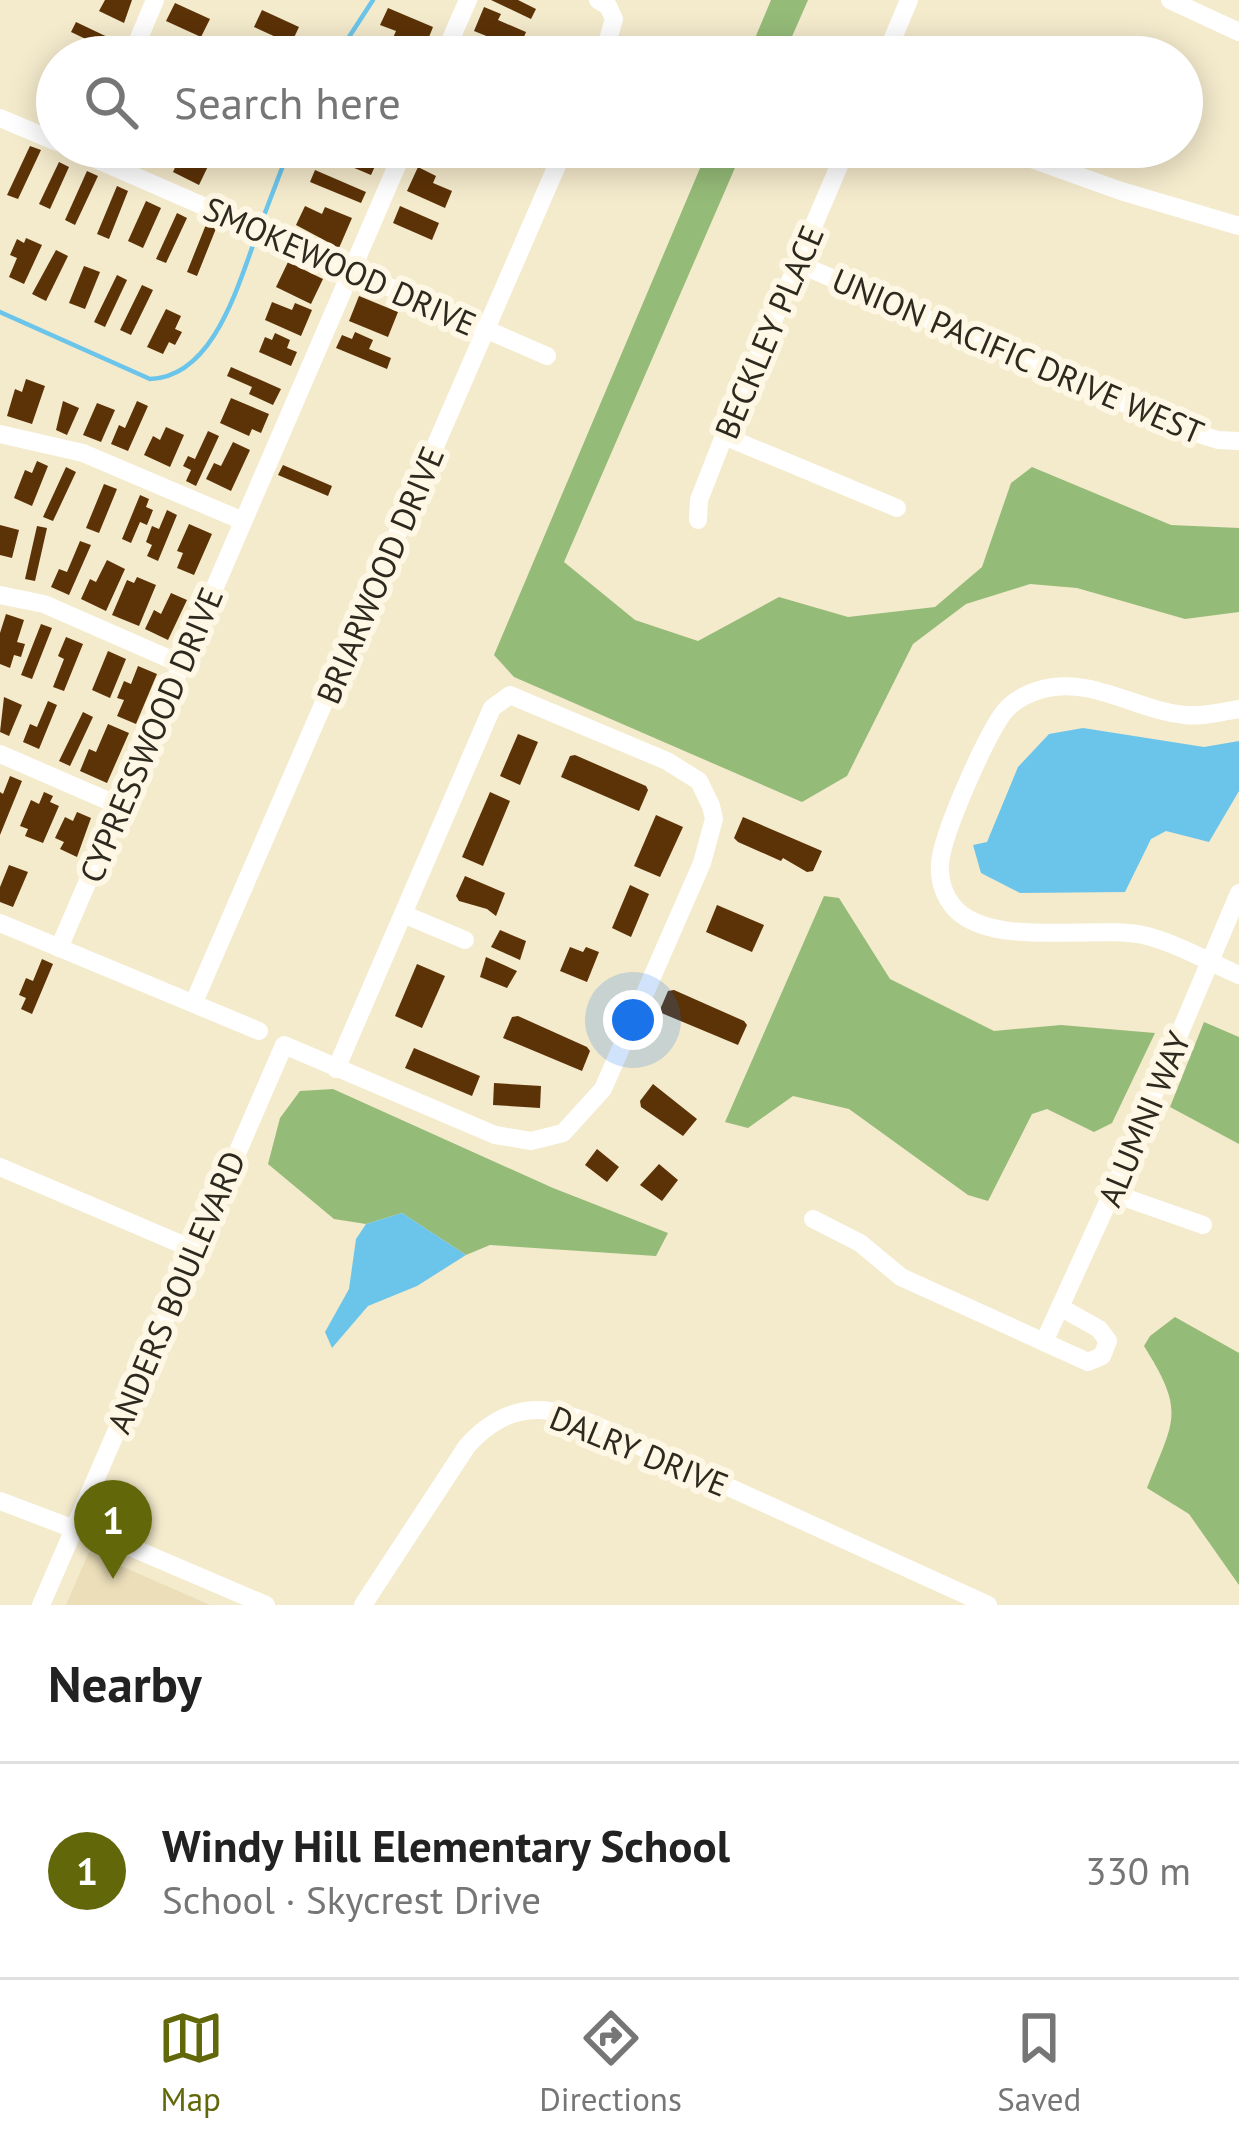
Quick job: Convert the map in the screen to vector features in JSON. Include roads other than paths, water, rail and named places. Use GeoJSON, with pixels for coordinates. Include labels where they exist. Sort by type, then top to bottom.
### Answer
{"type":"FeatureCollection","features":[{"type":"Feature","properties":{"kind":"street"},"geometry":{"type":"LineString","coordinates":[[140,36],[155,0]]}},
{"type":"Feature","properties":{"kind":"street"},"geometry":{"type":"LineString","coordinates":[[452,36],[468,0]]}},
{"type":"Feature","properties":{"kind":"street"},"geometry":{"type":"LineString","coordinates":[[894,36],[909,0]]}},
{"type":"Feature","properties":{"kind":"street"},"geometry":{"type":"LineString","coordinates":[[1170,0],[1239,32]]}},
{"type":"Feature","properties":{"kind":"street"},"geometry":{"type":"LineString","coordinates":[[1214,20],[1221,0]]}},
{"type":"Feature","properties":{"kind":"street"},"geometry":{"type":"LineString","coordinates":[[603,3],[614,19],[610,36]]}},
{"type":"Feature","properties":{"kind":"street"},"geometry":{"type":"LineString","coordinates":[[0,118],[36,133]]}},
{"type":"Feature","properties":{"kind":"street","name":"SMOKEWOOD DRIVE"},"geometry":{"type":"LineString","coordinates":[[125,168],[547,356]]}},
{"type":"Feature","properties":{"kind":"street","name":"CYPRESSWOOD DRIVE"},"geometry":{"type":"LineString","coordinates":[[59,948],[396,168]]}},
{"type":"Feature","properties":{"kind":"street","name":"BRIARWOOD DRIVE"},"geometry":{"type":"LineString","coordinates":[[194,1002],[556,168]]}},
{"type":"Feature","properties":{"kind":"street","name":"BECKLEY PLACE"},"geometry":{"type":"LineString","coordinates":[[698,520],[699,500],[724,436],[838,168]]}},
{"type":"Feature","properties":{"kind":"street"},"geometry":{"type":"LineString","coordinates":[[1056,168],[1239,226]]}},
{"type":"Feature","properties":{"kind":"street","name":"UNION PACIFIC DRIVE WEST"},"geometry":{"type":"LineString","coordinates":[[799,264],[1186,430],[1239,441]]}},
{"type":"Feature","properties":{"kind":"street"},"geometry":{"type":"LineString","coordinates":[[0,434],[83,453],[243,521]]}},
{"type":"Feature","properties":{"kind":"street"},"geometry":{"type":"LineString","coordinates":[[724,436],[897,508]]}},
{"type":"Feature","properties":{"kind":"street"},"geometry":{"type":"LineString","coordinates":[[0,595],[44,604],[182,664]]}},
{"type":"Feature","properties":{"kind":"street"},"geometry":{"type":"LineString","coordinates":[[1239,709],[1189,716],[1084,689],[1048,688],[1027,694],[1006,710],[991,735],[953,822],[940,866],[942,889],[953,907],[987,925],[1017,932],[1147,936],[1239,975]]}},
{"type":"Feature","properties":{"kind":"street"},"geometry":{"type":"LineString","coordinates":[[510,694],[668,761],[699,782],[707,794],[714,819],[702,862],[603,1089],[562,1133],[531,1141],[495,1135],[336,1069],[403,914],[492,708],[510,694]]}},
{"type":"Feature","properties":{"kind":"street"},"geometry":{"type":"LineString","coordinates":[[0,754],[120,806]]}},
{"type":"Feature","properties":{"kind":"street","name":"ALUMNI WAY"},"geometry":{"type":"LineString","coordinates":[[1044,1342],[1239,893]]}},
{"type":"Feature","properties":{"kind":"street"},"geometry":{"type":"LineString","coordinates":[[403,914],[465,940]]}},
{"type":"Feature","properties":{"kind":"street"},"geometry":{"type":"LineString","coordinates":[[0,923],[259,1031]]}},
{"type":"Feature","properties":{"kind":"street","name":"ANDERS BOULEVARD"},"geometry":{"type":"LineString","coordinates":[[41,1605],[284,1046],[336,1069]]}},
{"type":"Feature","properties":{"kind":"street"},"geometry":{"type":"LineString","coordinates":[[0,1167],[194,1250]]}},
{"type":"Feature","properties":{"kind":"street"},"geometry":{"type":"LineString","coordinates":[[1112,1193],[1203,1226]]}},
{"type":"Feature","properties":{"kind":"street"},"geometry":{"type":"LineString","coordinates":[[813,1219],[860,1244],[901,1277],[1088,1362],[1102,1356],[1108,1341],[1099,1329],[1060,1307]]}},
{"type":"Feature","properties":{"kind":"street","name":"DALRY DRIVE"},"geometry":{"type":"LineString","coordinates":[[363,1605],[483,1428],[515,1412],[542,1409],[640,1447],[988,1605]]}},
{"type":"Feature","properties":{"kind":"street"},"geometry":{"type":"LineString","coordinates":[[0,1501],[74,1529],[88,1529],[266,1605]]}},
{"type":"Feature","properties":{"kind":"water"},"geometry":{"type":"Polygon","coordinates":[[[1083,728],[1204,747],[1239,741],[1239,791],[1209,842],[1166,831],[1151,839],[1125,892],[1020,893],[981,873],[973,845],[987,842],[1018,767],[1049,734],[1083,728]]]}},
{"type":"Feature","properties":{"kind":"water"},"geometry":{"type":"Polygon","coordinates":[[[402,1213],[466,1255],[417,1286],[368,1306],[332,1348],[325,1332],[349,1289],[356,1239],[366,1224],[402,1213]]]}},
{"type":"Feature","properties":{"kind":"waterway"},"geometry":{"type":"LineString","coordinates":[[350,36],[373,0]]}},
{"type":"Feature","properties":{"kind":"waterway"},"geometry":{"type":"LineString","coordinates":[[260,226],[282,168]]}},
{"type":"Feature","properties":{"kind":"waterway"},"geometry":{"type":"LineString","coordinates":[[0,312],[150,379],[172,374],[190,363],[220,326],[256,237]]}},
{"type":"Feature","properties":{"kind":"place","name":"Windy Hill Elementary School"},"geometry":{"type":"Point","coordinates":[113,1579]}}]}
